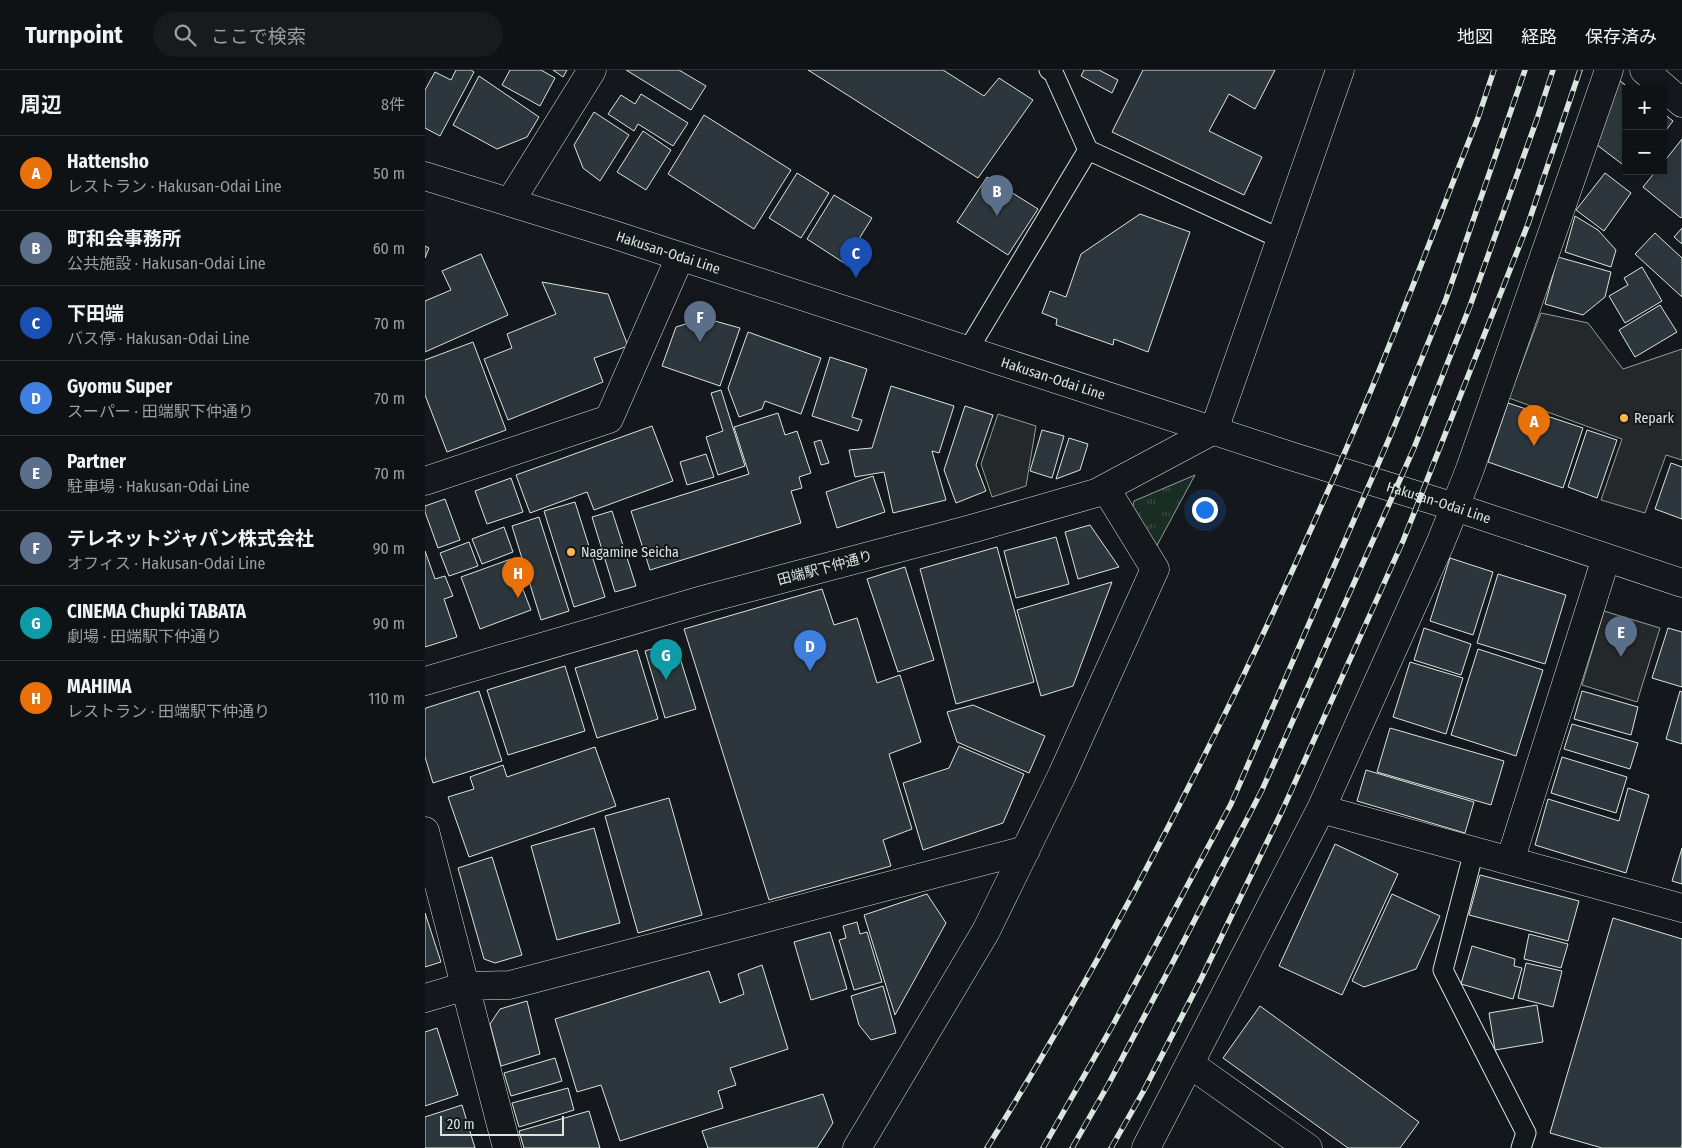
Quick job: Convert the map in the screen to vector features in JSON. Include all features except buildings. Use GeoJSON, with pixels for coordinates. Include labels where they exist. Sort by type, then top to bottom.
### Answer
{"type":"FeatureCollection","features":[{"type":"Feature","properties":{"kind":"street"},"geometry":{"type":"LineString","coordinates":[[510,202],[592,70]]}},
{"type":"Feature","properties":{"kind":"street"},"geometry":{"type":"LineString","coordinates":[[1214,430],[1341,70]]}},
{"type":"Feature","properties":{"kind":"street"},"geometry":{"type":"LineString","coordinates":[[1146,1148],[1321,809],[1440,544],[1473,460],[1609,70]]}},
{"type":"Feature","properties":{"kind":"street"},"geometry":{"type":"LineString","coordinates":[[1644,70],[1682,103]]}},
{"type":"Feature","properties":{"kind":"street","name":"Hakusan-Odai Line"},"geometry":{"type":"LineString","coordinates":[[425,176],[968,350],[1294,457],[1455,507],[1682,583]]}},
{"type":"Feature","properties":{"kind":"street"},"geometry":{"type":"LineString","coordinates":[[425,481],[609,419],[680,257]]}},
{"type":"Feature","properties":{"kind":"street","name":"田端駅下仲通り"},"geometry":{"type":"LineString","coordinates":[[425,681],[707,599],[971,530],[1096,493],[1214,430]]}},
{"type":"Feature","properties":{"kind":"street"},"geometry":{"type":"LineString","coordinates":[[857,1148],[986,931],[1062,776],[1155,569],[1106,489]]}},
{"type":"Feature","properties":{"kind":"street"},"geometry":{"type":"LineString","coordinates":[[1510,861],[1606,558]]}},
{"type":"Feature","properties":{"kind":"street"},"geometry":{"type":"LineString","coordinates":[[1321,809],[1682,908]]}},
{"type":"Feature","properties":{"kind":"street"},"geometry":{"type":"LineString","coordinates":[[425,830],[507,1148]]}},
{"type":"Feature","properties":{"kind":"street"},"geometry":{"type":"LineString","coordinates":[[425,998],[465,986],[509,985],[1026,850]]}},
{"type":"Feature","properties":{"kind":"street"},"geometry":{"type":"LineString","coordinates":[[1190,1064],[1308,1148]]}},
{"type":"Feature","properties":{"kind":"lane"},"geometry":{"type":"LineString","coordinates":[[1049,70],[1053,72],[1089,150],[1281,239]]}},
{"type":"Feature","properties":{"kind":"lane"},"geometry":{"type":"LineString","coordinates":[[968,350],[1089,150]]}},
{"type":"Feature","properties":{"kind":"lane"},"geometry":{"type":"LineString","coordinates":[[1474,851],[1443,970],[1526,1132],[1521,1148]]}},
{"type":"Feature","properties":{"kind":"green space"},"geometry":{"type":"Polygon","coordinates":[[[1195,475],[1155,549],[1131,514],[1134,501],[1195,475]]]}},
{"type":"Feature","properties":{"kind":"shaded area","name":"Repark"},"geometry":{"type":"Polygon","coordinates":[[[1541,313],[1588,323],[1623,369],[1682,349],[1682,460],[1666,455],[1645,513],[1601,500],[1622,439],[1509,398],[1541,313]]]}},
{"type":"Feature","properties":{"kind":"shaded area"},"geometry":{"type":"Polygon","coordinates":[[[998,414],[1036,426],[1026,486],[992,497],[981,464],[998,414]]]}},
{"type":"Feature","properties":{"kind":"shaded area"},"geometry":{"type":"Polygon","coordinates":[[[1604,611],[1660,628],[1637,702],[1582,685],[1604,611]]]}},
{"type":"Feature","properties":{"kind":"railway"},"geometry":{"type":"LineString","coordinates":[[987,1148],[1089,975],[1137,886],[1228,707],[1271,616],[1313,525],[1386,355],[1478,118],[1494,70]]}},
{"type":"Feature","properties":{"kind":"railway"},"geometry":{"type":"LineString","coordinates":[[1043,1148],[1114,1023],[1231,804],[1389,439],[1446,299],[1525,70]]}},
{"type":"Feature","properties":{"kind":"railway"},"geometry":{"type":"LineString","coordinates":[[1072,1148],[1108,1085],[1262,790],[1414,448],[1470,306],[1553,70]]}},
{"type":"Feature","properties":{"kind":"railway"},"geometry":{"type":"LineString","coordinates":[[1111,1148],[1143,1092],[1201,979],[1283,809],[1403,541],[1528,224],[1580,70]]}},
{"type":"Feature","properties":{"kind":"place","name":"町和会事務所"},"geometry":{"type":"Point","coordinates":[997,216]}},
{"type":"Feature","properties":{"kind":"place","name":"下田端"},"geometry":{"type":"Point","coordinates":[856,278]}},
{"type":"Feature","properties":{"kind":"place","name":"テレネットジャパン株式会社"},"geometry":{"type":"Point","coordinates":[700,342]}},
{"type":"Feature","properties":{"kind":"place","name":"Repark"},"geometry":{"type":"Point","coordinates":[1624,418]}},
{"type":"Feature","properties":{"kind":"place","name":"Hattensho"},"geometry":{"type":"Point","coordinates":[1534,446]}},
{"type":"Feature","properties":{"kind":"place","name":"Nagamine Seicha"},"geometry":{"type":"Point","coordinates":[571,552]}},
{"type":"Feature","properties":{"kind":"place","name":"MAHIMA"},"geometry":{"type":"Point","coordinates":[518,598]}},
{"type":"Feature","properties":{"kind":"place","name":"Partner"},"geometry":{"type":"Point","coordinates":[1621,657]}},
{"type":"Feature","properties":{"kind":"place","name":"Gyomu Super"},"geometry":{"type":"Point","coordinates":[810,671]}},
{"type":"Feature","properties":{"kind":"place","name":"CINEMA Chupki TABATA"},"geometry":{"type":"Point","coordinates":[666,680]}}]}
